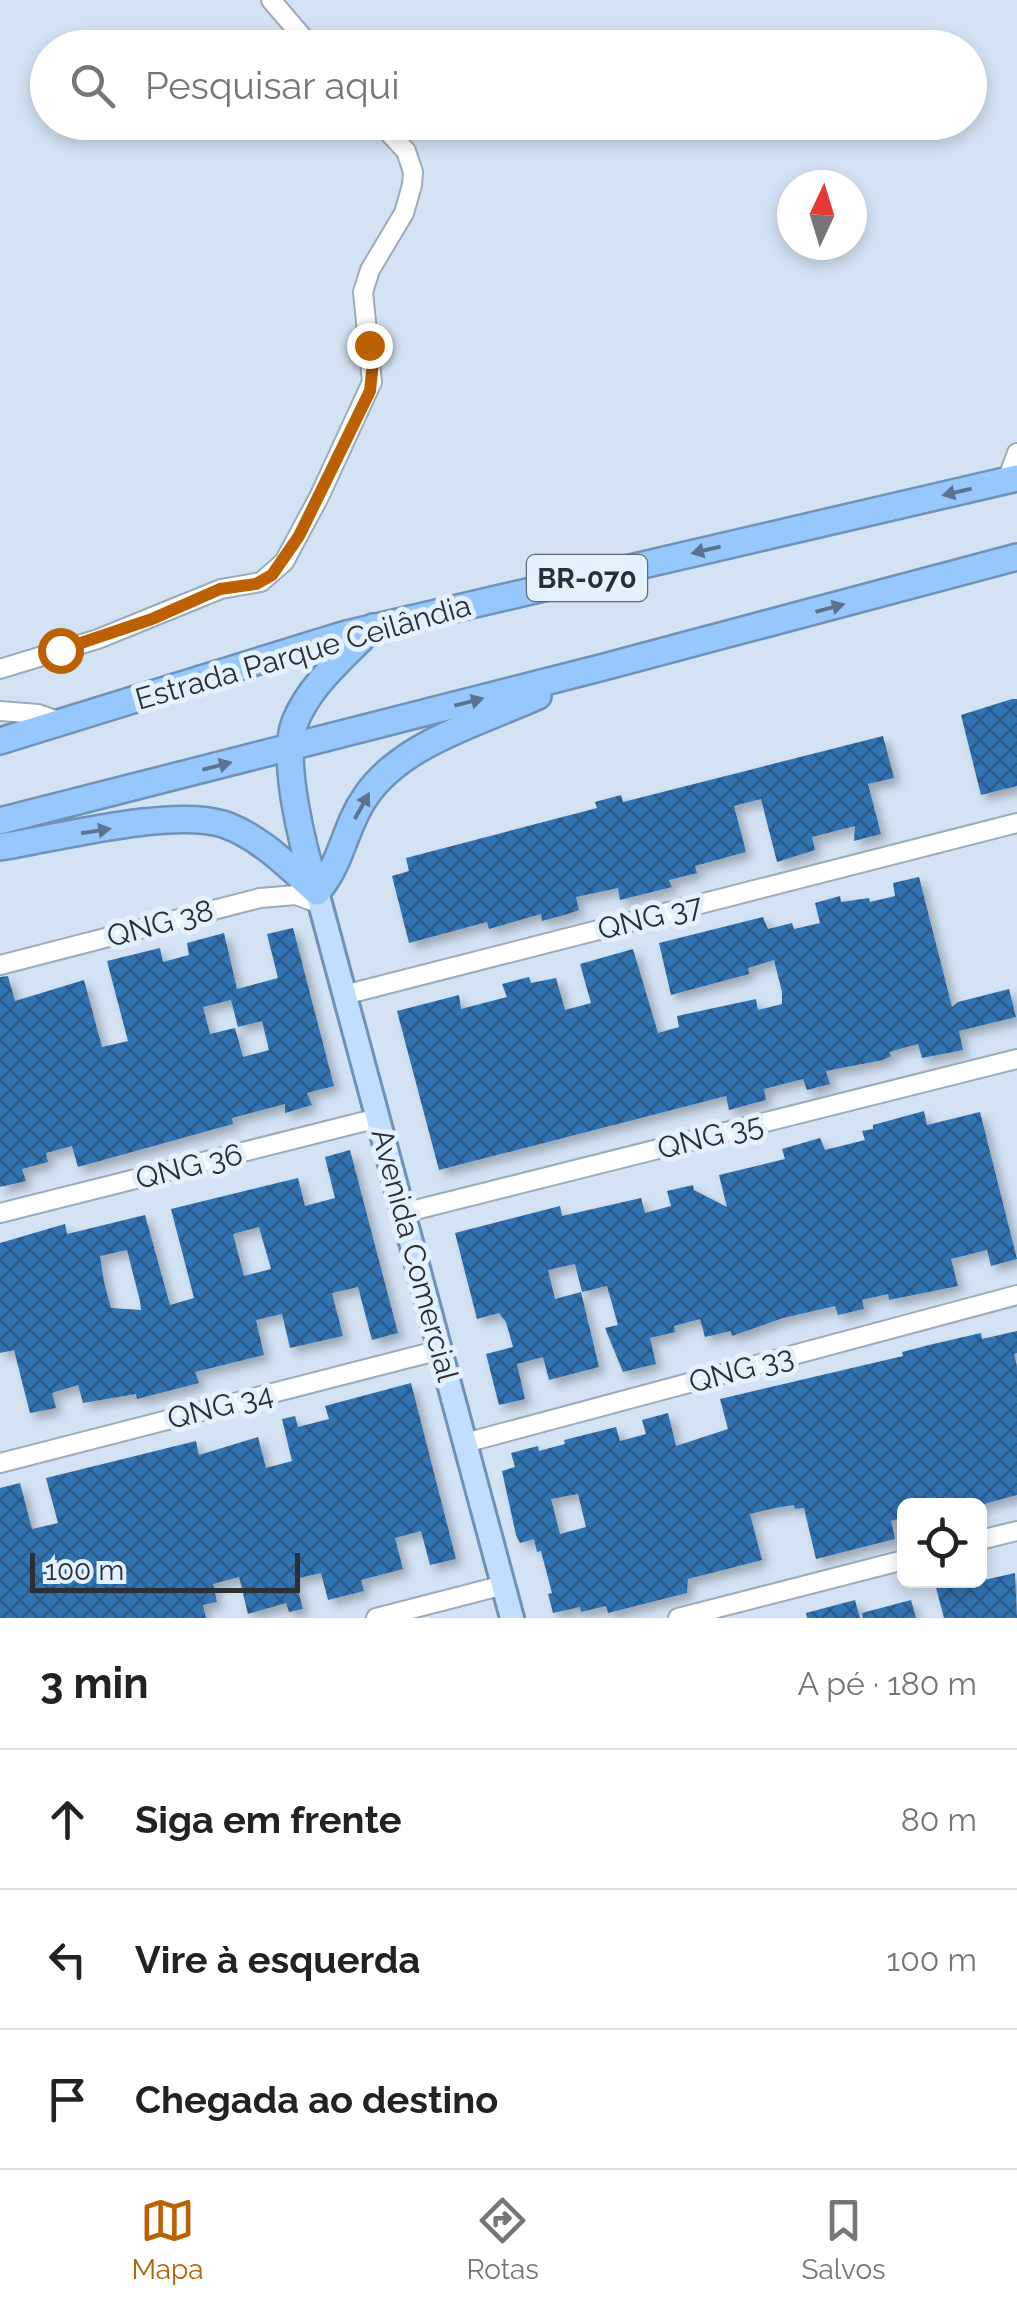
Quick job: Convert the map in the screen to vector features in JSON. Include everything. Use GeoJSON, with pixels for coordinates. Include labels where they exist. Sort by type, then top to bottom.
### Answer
{"type":"FeatureCollection","features":[{"type":"Feature","properties":{"kind":"highway","name":"Estrada Parque Ceilândia"},"geometry":{"type":"LineString","coordinates":[[0,741],[374,627],[1012,479]]}},
{"type":"Feature","properties":{"kind":"highway"},"geometry":{"type":"LineString","coordinates":[[0,821],[1017,557]]}},
{"type":"Feature","properties":{"kind":"highway"},"geometry":{"type":"LineString","coordinates":[[318,898],[301,831],[290,748],[295,722],[322,678],[374,627]]}},
{"type":"Feature","properties":{"kind":"highway"},"geometry":{"type":"LineString","coordinates":[[318,898],[338,864],[356,814],[381,778],[434,743],[600,668]]}},
{"type":"Feature","properties":{"kind":"highway"},"geometry":{"type":"LineString","coordinates":[[0,847],[166,820],[196,819],[224,824],[245,835],[273,854],[318,898]]}},
{"type":"Feature","properties":{"kind":"main road","name":"Avenida Comercial"},"geometry":{"type":"LineString","coordinates":[[318,898],[512,1618]]}},
{"type":"Feature","properties":{"kind":"street"},"geometry":{"type":"LineString","coordinates":[[271,0],[297,30]]}},
{"type":"Feature","properties":{"kind":"street"},"geometry":{"type":"LineString","coordinates":[[0,669],[98,639],[220,589],[262,582],[284,562],[372,382],[373,362],[362,304],[366,278],[404,213],[412,185],[406,151],[396,140]]}},
{"type":"Feature","properties":{"kind":"street"},"geometry":{"type":"LineString","coordinates":[[1012,479],[1017,453]]}},
{"type":"Feature","properties":{"kind":"street"},"geometry":{"type":"LineString","coordinates":[[0,711],[38,714],[61,722]]}},
{"type":"Feature","properties":{"kind":"street","name":"QNG 37"},"geometry":{"type":"LineString","coordinates":[[344,995],[1017,824]]}},
{"type":"Feature","properties":{"kind":"street","name":"QNG 38"},"geometry":{"type":"LineString","coordinates":[[0,965],[260,898],[318,898]]}},
{"type":"Feature","properties":{"kind":"street","name":"QNG 35"},"geometry":{"type":"LineString","coordinates":[[403,1212],[1017,1059]]}},
{"type":"Feature","properties":{"kind":"street","name":"QNG 36"},"geometry":{"type":"LineString","coordinates":[[0,1213],[378,1118]]}},
{"type":"Feature","properties":{"kind":"street","name":"QNG 33"},"geometry":{"type":"LineString","coordinates":[[465,1443],[1017,1295]]}},
{"type":"Feature","properties":{"kind":"street","name":"QNG 34"},"geometry":{"type":"LineString","coordinates":[[0,1462],[440,1350]]}},
{"type":"Feature","properties":{"kind":"street"},"geometry":{"type":"LineString","coordinates":[[987,1538],[1017,1531]]}},
{"type":"Feature","properties":{"kind":"street"},"geometry":{"type":"LineString","coordinates":[[678,1618],[897,1562]]}},
{"type":"Feature","properties":{"kind":"street"},"geometry":{"type":"LineString","coordinates":[[376,1618],[504,1586]]}},
{"type":"Feature","properties":{"kind":"building"},"geometry":{"type":"Polygon","coordinates":[[[1017,699],[1017,786],[981,795],[961,715],[1017,699]]]}},
{"type":"Feature","properties":{"kind":"building"},"geometry":{"type":"Polygon","coordinates":[[[883,736],[894,778],[868,784],[881,834],[854,841],[855,826],[812,837],[815,850],[777,862],[761,799],[734,806],[746,852],[695,866],[697,873],[669,880],[672,887],[620,900],[618,888],[576,897],[579,910],[542,921],[541,914],[489,929],[487,922],[409,943],[392,876],[409,871],[406,858],[597,808],[595,802],[621,795],[623,802],[883,736]]]}},
{"type":"Feature","properties":{"kind":"building"},"geometry":{"type":"Polygon","coordinates":[[[919,877],[952,1007],[1009,989],[1016,1017],[959,1031],[963,1050],[922,1058],[918,1044],[889,1052],[891,1056],[883,1060],[826,1071],[830,1084],[807,1090],[803,1079],[764,1089],[766,1100],[729,1110],[726,1096],[439,1170],[397,1011],[459,995],[461,1009],[507,997],[502,984],[529,977],[531,983],[556,978],[565,1010],[591,1003],[580,964],[633,949],[658,1033],[679,1027],[677,1016],[756,999],[758,1010],[782,1004],[774,960],[748,968],[749,974],[671,995],[659,943],[763,917],[768,929],[792,923],[794,929],[820,923],[815,903],[840,896],[841,902],[869,898],[870,902],[895,896],[893,883],[919,877]]]}},
{"type":"Feature","properties":{"kind":"building"},"geometry":{"type":"Polygon","coordinates":[[[293,928],[334,1086],[307,1093],[312,1105],[285,1113],[285,1104],[232,1118],[233,1124],[78,1167],[72,1146],[46,1153],[48,1162],[22,1169],[26,1181],[0,1187],[0,977],[8,976],[15,1001],[84,980],[102,1047],[128,1041],[107,961],[160,948],[163,962],[189,955],[187,943],[224,933],[237,989],[278,978],[267,934],[293,928]],[[231,1000],[203,1007],[210,1034],[235,1028],[243,1057],[269,1050],[262,1021],[238,1027],[231,1000]]]}},
{"type":"Feature","properties":{"kind":"building"},"geometry":{"type":"Polygon","coordinates":[[[924,1111],[927,1125],[980,1112],[1017,1259],[991,1266],[987,1250],[951,1259],[958,1286],[889,1300],[888,1294],[862,1300],[864,1309],[838,1315],[835,1306],[783,1318],[732,1336],[731,1331],[705,1337],[700,1319],[674,1326],[675,1332],[650,1338],[656,1364],[623,1372],[605,1328],[618,1325],[607,1286],[582,1292],[575,1264],[548,1270],[555,1299],[581,1292],[599,1367],[549,1380],[543,1357],[517,1364],[525,1399],[499,1405],[486,1354],[513,1347],[506,1322],[499,1313],[477,1319],[455,1233],[560,1206],[562,1216],[641,1198],[645,1213],[671,1206],[667,1191],[693,1185],[694,1190],[727,1207],[719,1175],[785,1159],[782,1149],[820,1138],[825,1150],[865,1140],[862,1131],[873,1129],[873,1125],[924,1111]]]}},
{"type":"Feature","properties":{"kind":"building"},"geometry":{"type":"Polygon","coordinates":[[[350,1150],[398,1333],[372,1340],[358,1287],[332,1293],[343,1336],[290,1348],[282,1314],[256,1320],[264,1355],[195,1372],[199,1383],[137,1399],[136,1394],[83,1403],[78,1385],[52,1393],[56,1408],[30,1413],[14,1350],[0,1353],[0,1243],[65,1224],[67,1234],[145,1215],[170,1305],[194,1298],[171,1209],[298,1178],[305,1206],[335,1198],[325,1157],[350,1150]],[[259,1227],[233,1234],[244,1276],[271,1269],[259,1227]],[[127,1250],[100,1256],[104,1282],[111,1308],[141,1310],[140,1301],[127,1250]]]}},
{"type":"Feature","properties":{"kind":"building"},"geometry":{"type":"Polygon","coordinates":[[[1017,1331],[1017,1495],[987,1503],[987,1498],[897,1498],[897,1519],[891,1521],[895,1539],[816,1559],[804,1508],[795,1509],[794,1505],[750,1514],[762,1560],[688,1579],[687,1593],[608,1613],[606,1606],[553,1613],[541,1551],[537,1552],[534,1539],[520,1543],[516,1535],[502,1471],[515,1467],[511,1453],[538,1446],[539,1451],[565,1444],[564,1440],[616,1427],[620,1441],[646,1434],[642,1420],[668,1413],[676,1446],[728,1429],[720,1399],[903,1356],[902,1352],[981,1333],[982,1339],[1017,1331]],[[578,1494],[551,1499],[560,1534],[586,1527],[578,1494]]]}},
{"type":"Feature","properties":{"kind":"building"},"geometry":{"type":"Polygon","coordinates":[[[411,1383],[456,1559],[430,1565],[421,1531],[395,1538],[403,1569],[361,1580],[364,1591],[328,1600],[321,1573],[295,1579],[303,1609],[289,1612],[286,1603],[248,1614],[239,1577],[213,1584],[217,1602],[203,1605],[206,1618],[0,1618],[0,1488],[20,1483],[32,1529],[58,1523],[46,1478],[196,1441],[199,1455],[258,1437],[266,1468],[292,1461],[282,1419],[295,1416],[298,1427],[329,1419],[325,1406],[411,1383]]]}},
{"type":"Feature","properties":{"kind":"building"},"geometry":{"type":"Polygon","coordinates":[[[1015,1573],[1017,1618],[944,1618],[936,1588],[987,1588],[987,1579],[1015,1573]]]}},
{"type":"Feature","properties":{"kind":"building"},"geometry":{"type":"Polygon","coordinates":[[[855,1600],[860,1618],[807,1618],[806,1613],[855,1600]]]}},
{"type":"Feature","properties":{"kind":"building"},"geometry":{"type":"Polygon","coordinates":[[[911,1600],[916,1618],[863,1618],[862,1613],[911,1600]]]}},
{"type":"Feature","properties":{"kind":"route"},"geometry":{"type":"LineString","coordinates":[[60,650],[152,619],[220,589],[256,584],[272,575],[299,536],[370,391],[373,362],[369,345]]}}]}
